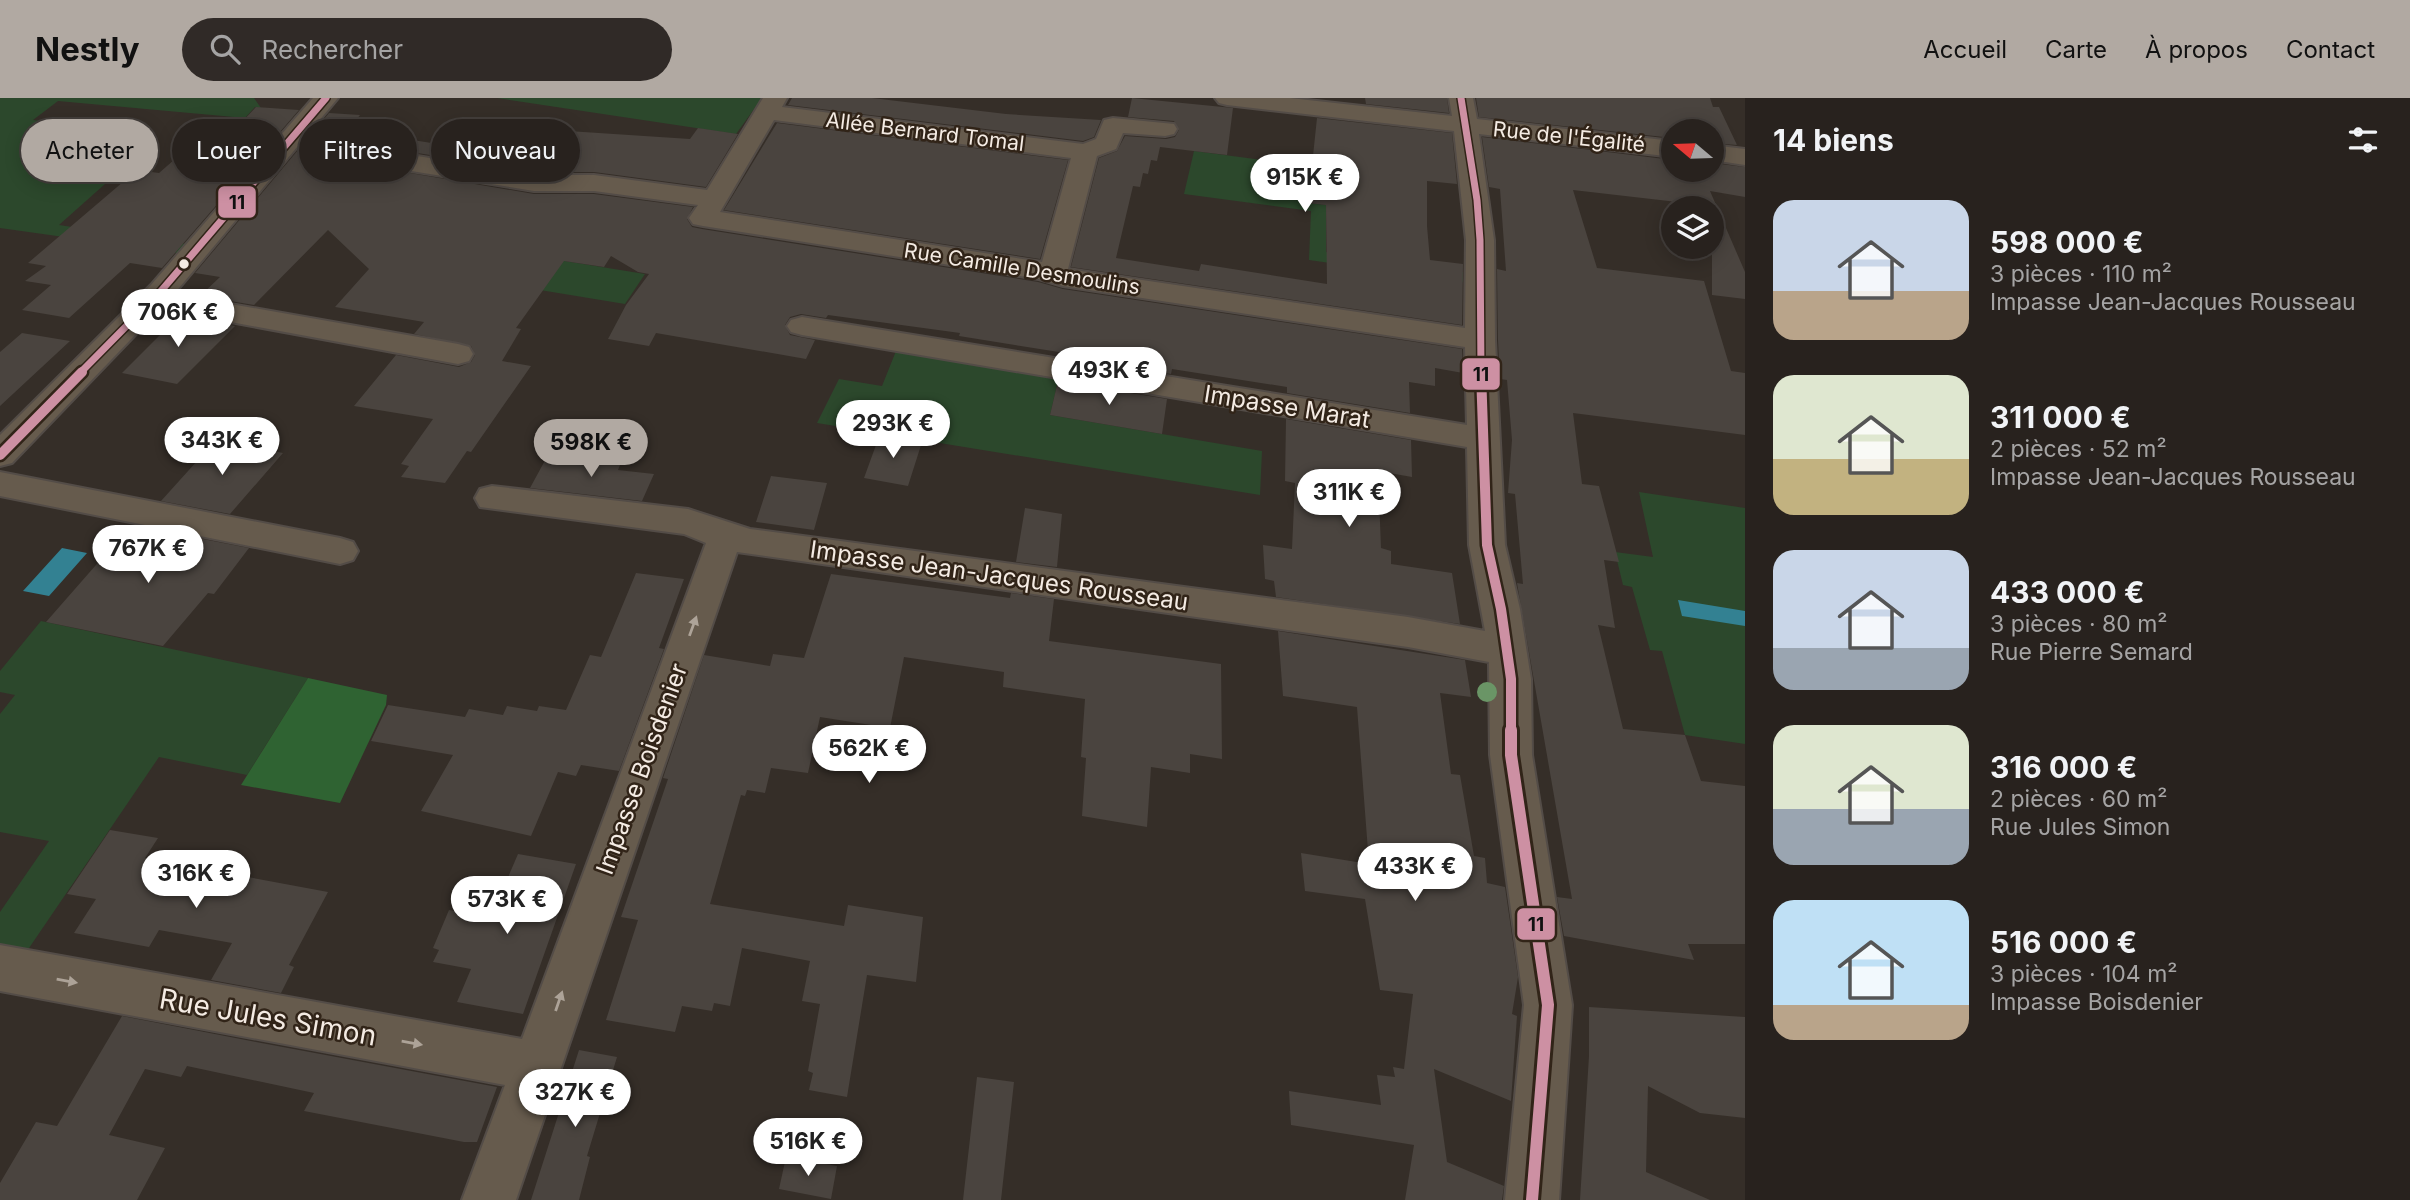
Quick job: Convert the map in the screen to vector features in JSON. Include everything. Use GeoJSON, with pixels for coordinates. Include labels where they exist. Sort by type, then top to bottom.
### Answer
{"type":"FeatureCollection","features":[{"type":"Feature","properties":{"kind":"street"},"geometry":{"type":"LineString","coordinates":[[0,455],[153,299],[327,98]]}},
{"type":"Feature","properties":{"kind":"street","name":"Rue de l'Égalité"},"geometry":{"type":"LineString","coordinates":[[1227,98],[1463,112],[1661,147]]}},
{"type":"Feature","properties":{"kind":"street"},"geometry":{"type":"LineString","coordinates":[[417,163],[534,183],[594,183],[714,199],[770,105]]}},
{"type":"Feature","properties":{"kind":"street","name":"Allée Bernard Tomal"},"geometry":{"type":"LineString","coordinates":[[770,105],[1085,152]]}},
{"type":"Feature","properties":{"kind":"street"},"geometry":{"type":"LineString","coordinates":[[1463,112],[1480,240],[1480,340],[1487,545],[1511,679],[1511,755],[1548,1005],[1532,1200]]}},
{"type":"Feature","properties":{"kind":"street"},"geometry":{"type":"LineString","coordinates":[[1052,274],[1085,152],[1107,144],[1113,125],[1165,129]]}},
{"type":"Feature","properties":{"kind":"street"},"geometry":{"type":"LineString","coordinates":[[1724,154],[1745,157]]}},
{"type":"Feature","properties":{"kind":"street","name":"Rue Camille Desmoulins"},"geometry":{"type":"LineString","coordinates":[[714,199],[703,218],[1480,340]]}},
{"type":"Feature","properties":{"kind":"street"},"geometry":{"type":"LineString","coordinates":[[153,299],[458,354]]}},
{"type":"Feature","properties":{"kind":"street","name":"Impasse Marat"},"geometry":{"type":"LineString","coordinates":[[802,326],[1483,439]]}},
{"type":"Feature","properties":{"kind":"street"},"geometry":{"type":"LineString","coordinates":[[0,484],[340,551]]}},
{"type":"Feature","properties":{"kind":"street","name":"Impasse Jean-Jacques Rousseau"},"geometry":{"type":"LineString","coordinates":[[492,498],[688,522],[727,537],[1408,632],[1507,650]]}},
{"type":"Feature","properties":{"kind":"street","name":"Impasse Boisdenier"},"geometry":{"type":"LineString","coordinates":[[489,1200],[719,552],[727,537]]}},
{"type":"Feature","properties":{"kind":"street","name":"Rue Jules Simon"},"geometry":{"type":"LineString","coordinates":[[0,968],[536,1066]]}},
{"type":"Feature","properties":{"kind":"green space"},"geometry":{"type":"Polygon","coordinates":[[[0,98],[254,98],[261,108],[255,107],[245,118],[58,101],[34,119],[21,119],[21,182],[107,182],[59,225],[186,244],[178,253],[0,228],[0,98]]]}},
{"type":"Feature","properties":{"kind":"green space"},"geometry":{"type":"Polygon","coordinates":[[[497,98],[762,98],[736,134],[497,98]]]}},
{"type":"Feature","properties":{"kind":"green space"},"geometry":{"type":"Polygon","coordinates":[[[1194,151],[1316,167],[1315,197],[1308,197],[1308,203],[1326,205],[1326,252],[1463,272],[1463,282],[1309,260],[1311,211],[1184,194],[1194,151]]]}},
{"type":"Feature","properties":{"kind":"green space"},"geometry":{"type":"Polygon","coordinates":[[[397,234],[645,274],[625,304],[370,262],[397,234]]]}},
{"type":"Feature","properties":{"kind":"green space"},"geometry":{"type":"Polygon","coordinates":[[[898,346],[1060,373],[1050,415],[1262,451],[1260,495],[817,423],[839,379],[882,386],[898,346]]]}},
{"type":"Feature","properties":{"kind":"green space"},"geometry":{"type":"Polygon","coordinates":[[[1639,492],[1745,508],[1745,744],[1685,735],[1662,651],[1650,650],[1632,587],[1623,585],[1615,552],[1653,557],[1639,492]]]}},
{"type":"Feature","properties":{"kind":"green space"},"geometry":{"type":"Polygon","coordinates":[[[41,621],[308,678],[247,775],[159,757],[25,954],[0,950],[0,912],[49,841],[0,832],[0,714],[15,695],[0,692],[0,671],[41,621]]]}},
{"type":"Feature","properties":{"kind":"green space"},"geometry":{"type":"Polygon","coordinates":[[[308,678],[387,695],[386,705],[340,803],[241,785],[308,678]]]}},
{"type":"Feature","properties":{"kind":"water"},"geometry":{"type":"Polygon","coordinates":[[[62,548],[87,553],[49,596],[23,591],[62,548]]]}},
{"type":"Feature","properties":{"kind":"water"},"geometry":{"type":"Polygon","coordinates":[[[1678,600],[1745,611],[1745,626],[1682,616],[1678,600]]]}},
{"type":"Feature","properties":{"kind":"building"},"geometry":{"type":"Polygon","coordinates":[[[792,98],[872,98],[1006,114],[1101,120],[1094,137],[1083,141],[788,105],[792,98]]]}},
{"type":"Feature","properties":{"kind":"building"},"geometry":{"type":"Polygon","coordinates":[[[1132,98],[1233,108],[1227,155],[1160,147],[1157,161],[1151,160],[1148,174],[1143,173],[1140,187],[1133,186],[1116,258],[1199,271],[1201,264],[1327,284],[1326,205],[1308,203],[1317,118],[1452,133],[1457,184],[1427,181],[1427,226],[1430,260],[1463,264],[1462,325],[1071,267],[1099,158],[1117,151],[1125,136],[1166,139],[1175,137],[1179,130],[1174,121],[1128,117],[1132,98]]]}},
{"type":"Feature","properties":{"kind":"building"},"geometry":{"type":"Polygon","coordinates":[[[1365,98],[1447,98],[1449,113],[1366,104],[1365,98]]]}},
{"type":"Feature","properties":{"kind":"building"},"geometry":{"type":"Polygon","coordinates":[[[1476,98],[1710,98],[1713,107],[1719,107],[1737,145],[1724,144],[1724,119],[1661,119],[1661,137],[1479,117],[1476,98]]]}},
{"type":"Feature","properties":{"kind":"building"},"geometry":{"type":"Polygon","coordinates":[[[256,107],[299,110],[285,126],[285,119],[245,119],[256,107]]]}},
{"type":"Feature","properties":{"kind":"building"},"geometry":{"type":"Polygon","coordinates":[[[329,113],[360,115],[357,119],[324,119],[329,113]]]}},
{"type":"Feature","properties":{"kind":"building"},"geometry":{"type":"Polygon","coordinates":[[[777,123],[1068,160],[1040,259],[724,210],[777,123]]]}},
{"type":"Feature","properties":{"kind":"building"},"geometry":{"type":"Polygon","coordinates":[[[698,128],[738,134],[706,187],[580,172],[580,132],[690,139],[698,128]]]}},
{"type":"Feature","properties":{"kind":"building"},"geometry":{"type":"Polygon","coordinates":[[[1482,137],[1661,159],[1661,182],[1724,182],[1724,164],[1745,167],[1745,197],[1710,191],[1712,196],[1661,196],[1661,200],[1573,190],[1597,268],[1704,281],[1731,371],[1745,373],[1745,435],[1573,413],[1582,484],[1599,486],[1619,562],[1604,560],[1615,628],[1598,625],[1623,729],[1685,735],[1701,781],[1745,786],[1745,944],[1688,944],[1694,960],[1564,936],[1557,897],[1572,899],[1517,583],[1523,584],[1515,494],[1508,493],[1512,440],[1507,380],[1500,379],[1498,340],[1497,269],[1506,271],[1500,189],[1489,187],[1482,137]]]}},
{"type":"Feature","properties":{"kind":"building"},"geometry":{"type":"Polygon","coordinates":[[[417,141],[431,143],[431,155],[417,153],[417,141]]]}},
{"type":"Feature","properties":{"kind":"building"},"geometry":{"type":"Polygon","coordinates":[[[299,149],[299,182],[417,182],[417,174],[431,177],[431,182],[463,182],[534,194],[594,194],[693,207],[687,219],[692,227],[702,229],[1038,282],[1063,289],[1462,349],[1463,373],[1435,368],[1435,386],[1409,382],[1410,413],[1287,393],[1287,387],[1172,369],[1171,374],[1064,357],[1065,353],[959,336],[960,333],[828,315],[826,318],[801,314],[790,317],[785,325],[790,335],[815,340],[806,359],[656,333],[649,346],[608,339],[626,305],[649,274],[638,272],[611,256],[604,267],[564,261],[516,328],[521,329],[502,361],[531,366],[471,452],[467,451],[445,483],[401,477],[409,466],[401,464],[433,419],[354,406],[396,355],[459,367],[471,362],[475,355],[471,346],[414,334],[424,322],[335,307],[369,269],[328,230],[254,305],[200,296],[220,277],[195,273],[271,182],[285,182],[285,166],[299,149]]]}},
{"type":"Feature","properties":{"kind":"building"},"geometry":{"type":"Polygon","coordinates":[[[172,162],[172,182],[237,182],[162,268],[130,263],[69,318],[22,310],[51,285],[25,281],[46,266],[28,263],[123,182],[158,182],[159,173],[172,162]]]}},
{"type":"Feature","properties":{"kind":"building"},"geometry":{"type":"Polygon","coordinates":[[[1724,223],[1745,272],[1745,299],[1712,295],[1712,259],[1724,259],[1724,223]]]}},
{"type":"Feature","properties":{"kind":"building"},"geometry":{"type":"Polygon","coordinates":[[[180,315],[235,326],[177,384],[122,373],[180,315]]]}},
{"type":"Feature","properties":{"kind":"building"},"geometry":{"type":"Polygon","coordinates":[[[22,333],[70,341],[0,406],[0,352],[22,333]]]}},
{"type":"Feature","properties":{"kind":"building"},"geometry":{"type":"Polygon","coordinates":[[[1058,381],[1167,399],[1162,434],[1050,415],[1058,381]]]}},
{"type":"Feature","properties":{"kind":"building"},"geometry":{"type":"Polygon","coordinates":[[[1286,419],[1411,440],[1412,477],[1378,471],[1381,548],[1391,551],[1391,564],[1452,573],[1460,624],[1276,597],[1274,581],[1265,579],[1263,545],[1292,549],[1295,483],[1285,481],[1286,419]]]}},
{"type":"Feature","properties":{"kind":"building"},"geometry":{"type":"Polygon","coordinates":[[[880,434],[922,442],[908,486],[864,478],[880,434]]]}},
{"type":"Feature","properties":{"kind":"building"},"geometry":{"type":"Polygon","coordinates":[[[216,440],[283,453],[230,514],[161,501],[216,440]]]}},
{"type":"Feature","properties":{"kind":"building"},"geometry":{"type":"Polygon","coordinates":[[[548,455],[620,465],[618,470],[654,474],[642,501],[530,488],[548,455]]]}},
{"type":"Feature","properties":{"kind":"building"},"geometry":{"type":"Polygon","coordinates":[[[771,476],[827,483],[814,530],[756,522],[771,476]]]}},
{"type":"Feature","properties":{"kind":"building"},"geometry":{"type":"Polygon","coordinates":[[[1025,508],[1062,514],[1057,567],[1016,562],[1025,508]]]}},
{"type":"Feature","properties":{"kind":"building"},"geometry":{"type":"Polygon","coordinates":[[[131,525],[249,548],[214,594],[208,593],[163,646],[46,622],[131,525]]]}},
{"type":"Feature","properties":{"kind":"building"},"geometry":{"type":"Polygon","coordinates":[[[636,573],[684,579],[659,648],[664,649],[619,771],[581,765],[576,776],[558,772],[531,836],[421,811],[453,755],[371,741],[388,705],[465,717],[469,709],[503,715],[507,706],[537,711],[539,706],[566,710],[590,655],[601,657],[636,573]]]}},
{"type":"Feature","properties":{"kind":"building"},"geometry":{"type":"Polygon","coordinates":[[[831,574],[1010,598],[1011,593],[1054,599],[1049,641],[1221,664],[1222,759],[1190,754],[1190,773],[1151,767],[1147,827],[1082,816],[1086,758],[1081,757],[1085,699],[1003,687],[1004,672],[904,657],[890,728],[820,717],[808,773],[771,768],[765,793],[747,790],[745,796],[741,795],[710,904],[844,926],[848,905],[923,917],[916,982],[867,975],[847,1097],[809,1090],[813,1073],[808,1071],[820,1004],[802,1001],[810,961],[742,948],[730,1006],[714,1003],[712,1011],[682,1006],[675,1032],[606,1020],[638,920],[621,917],[668,779],[663,778],[704,655],[770,666],[773,654],[804,658],[831,574]]]}},
{"type":"Feature","properties":{"kind":"building"},"geometry":{"type":"Polygon","coordinates":[[[1278,631],[1465,660],[1471,697],[1440,693],[1451,774],[1460,775],[1474,856],[1485,858],[1487,883],[1505,887],[1518,977],[1512,1014],[1517,1016],[1511,1101],[1434,1069],[1447,1162],[1504,1186],[1502,1200],[1405,1200],[1414,1145],[1291,1125],[1289,1091],[1381,1105],[1377,1075],[1395,1077],[1393,1067],[1404,1069],[1413,994],[1380,990],[1365,899],[1305,891],[1301,853],[1369,864],[1357,707],[1283,696],[1278,631]]]}},
{"type":"Feature","properties":{"kind":"building"},"geometry":{"type":"Polygon","coordinates":[[[110,830],[158,838],[145,858],[328,892],[289,965],[294,967],[281,993],[211,980],[232,943],[159,930],[149,947],[74,933],[96,899],[67,894],[110,830]]]}},
{"type":"Feature","properties":{"kind":"building"},"geometry":{"type":"Polygon","coordinates":[[[518,854],[576,864],[523,1014],[457,1002],[471,969],[433,962],[439,950],[433,948],[449,910],[491,917],[518,854]]]}},
{"type":"Feature","properties":{"kind":"building"},"geometry":{"type":"Polygon","coordinates":[[[1589,1007],[1745,1017],[1745,1118],[1700,1113],[1648,1086],[1646,1172],[1710,1200],[1580,1200],[1589,1056],[1589,1007]]]}},
{"type":"Feature","properties":{"kind":"building"},"geometry":{"type":"Polygon","coordinates":[[[122,1016],[497,1087],[477,1142],[464,1142],[304,1111],[314,1093],[187,1066],[181,1077],[145,1069],[109,1135],[165,1148],[137,1200],[0,1200],[0,1183],[36,1122],[57,1126],[122,1016]]]}},
{"type":"Feature","properties":{"kind":"building"},"geometry":{"type":"Polygon","coordinates":[[[579,1050],[617,1057],[587,1156],[590,1157],[579,1200],[531,1200],[579,1050]]]}},
{"type":"Feature","properties":{"kind":"building"},"geometry":{"type":"Polygon","coordinates":[[[977,1077],[1014,1082],[1001,1200],[963,1200],[977,1077]]]}},
{"type":"Feature","properties":{"kind":"building"},"geometry":{"type":"Polygon","coordinates":[[[786,1157],[837,1166],[831,1199],[779,1189],[786,1157]]]}},
{"type":"Feature","properties":{"kind":"transit line","name":"11"},"geometry":{"type":"LineString","coordinates":[[0,455],[161,291],[326,98]]}},
{"type":"Feature","properties":{"kind":"transit line","name":"11"},"geometry":{"type":"LineString","coordinates":[[1461,98],[1477,200],[1480,240],[1480,340],[1487,545],[1501,609],[1511,679],[1511,755],[1548,1005],[1532,1200]]}}]}
